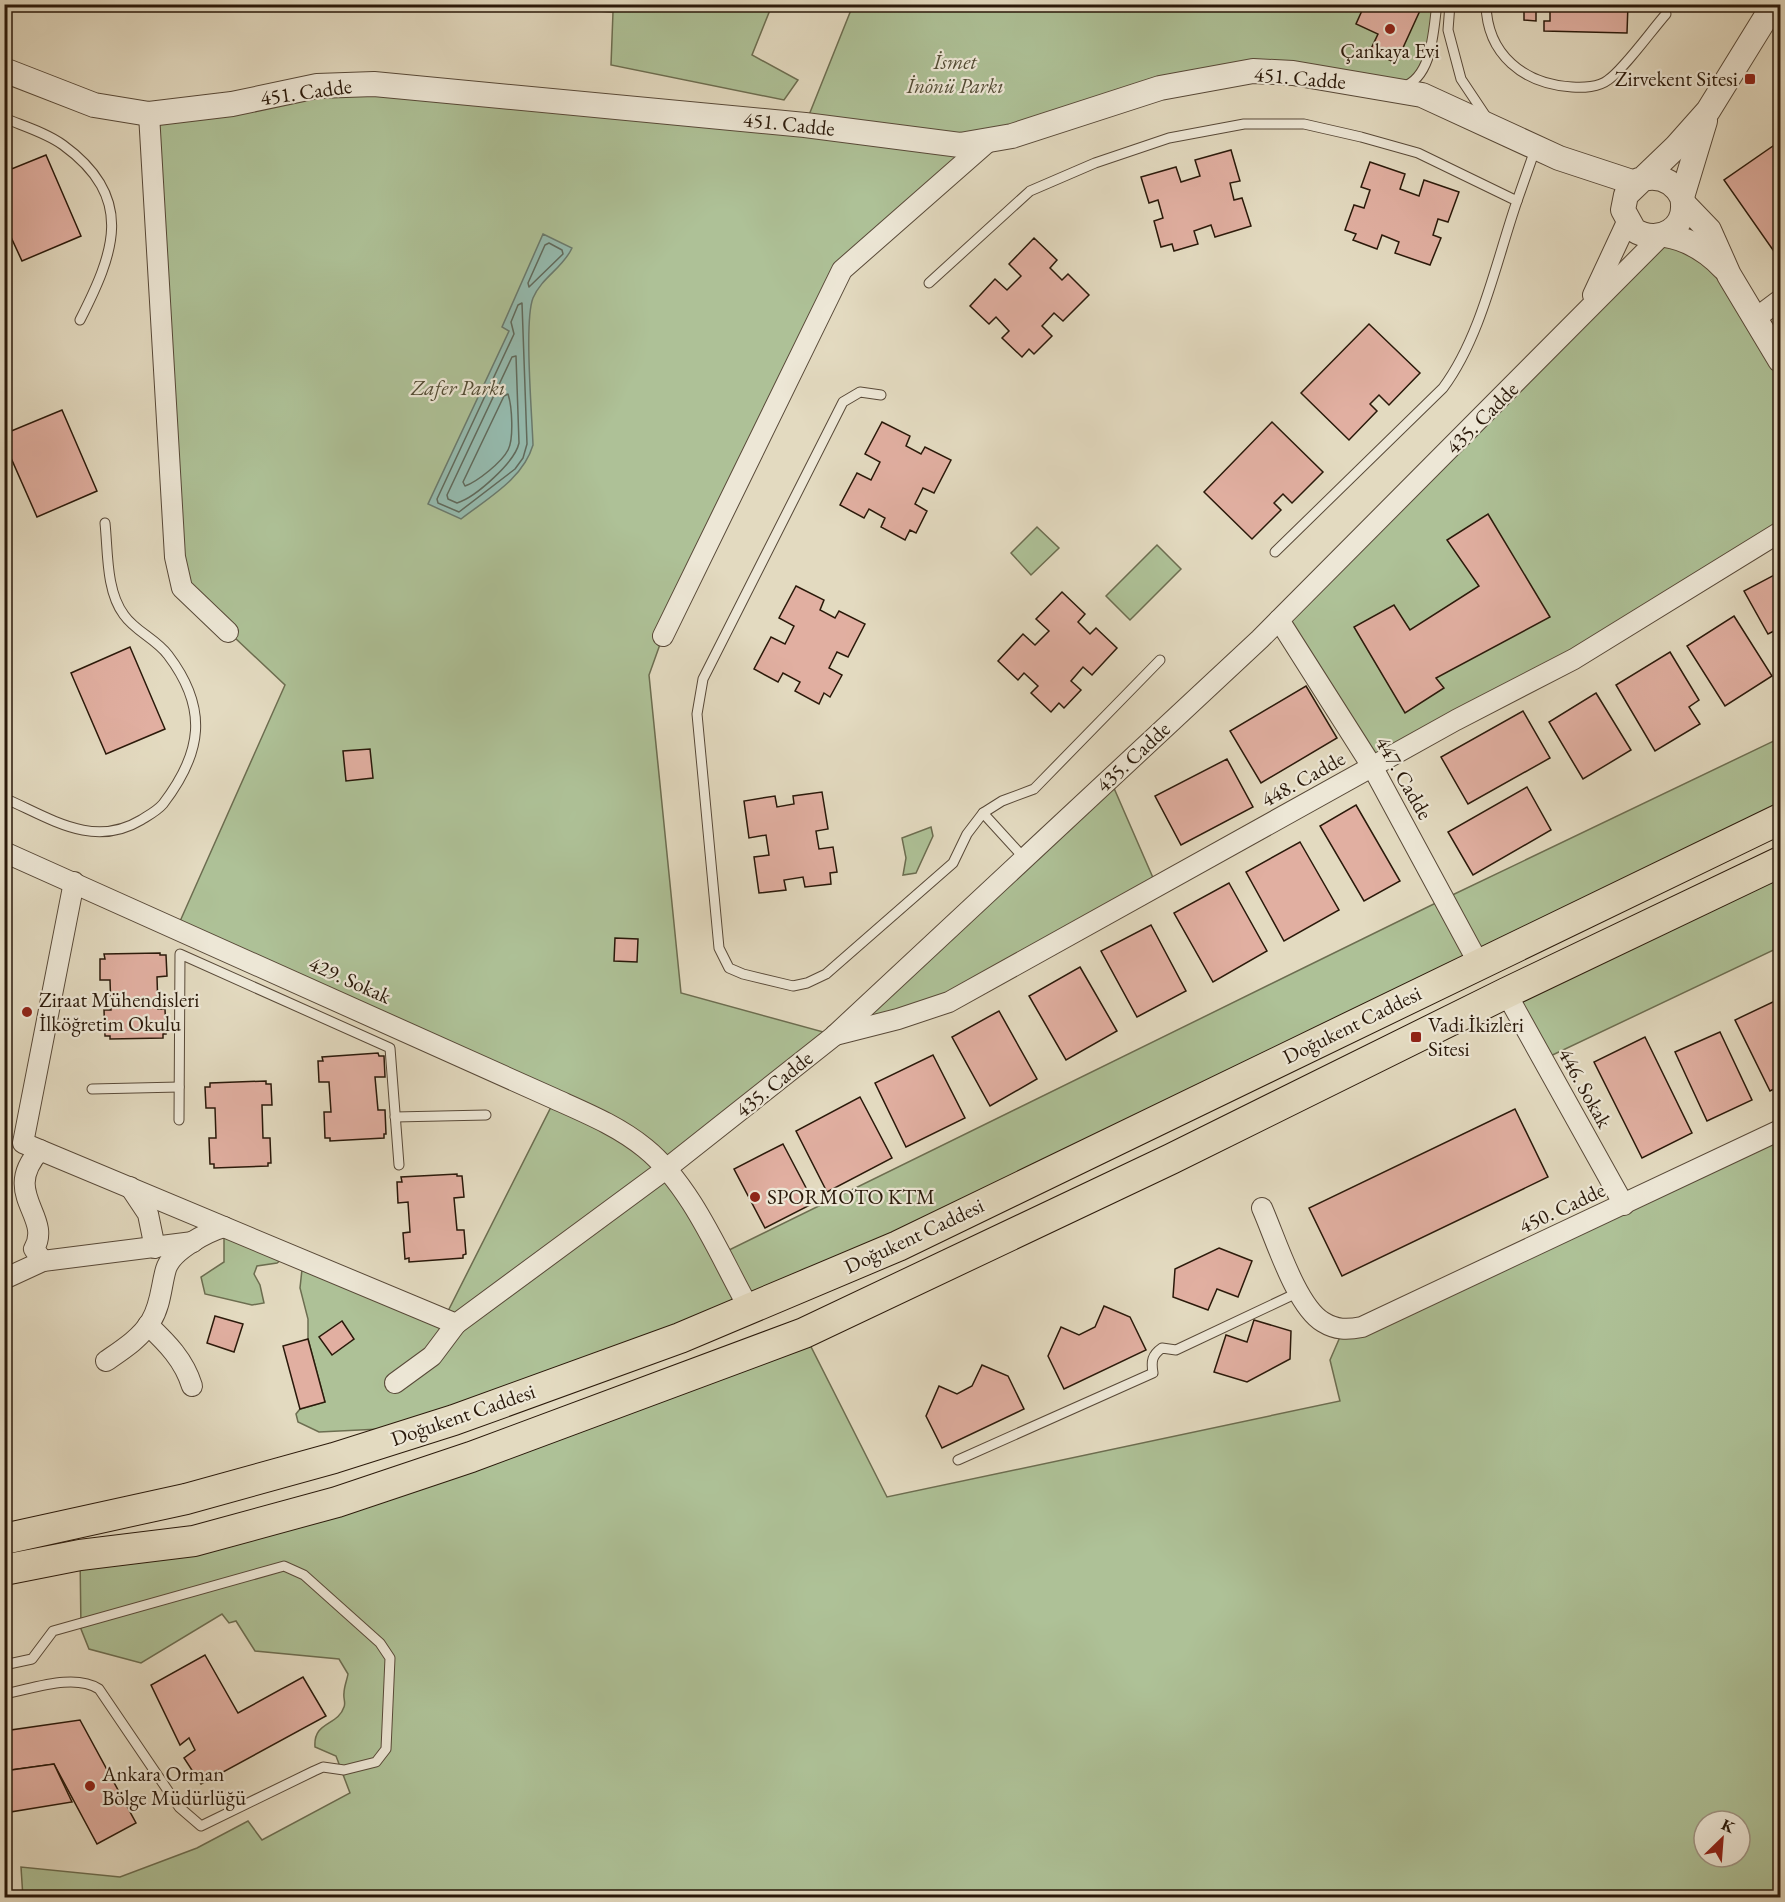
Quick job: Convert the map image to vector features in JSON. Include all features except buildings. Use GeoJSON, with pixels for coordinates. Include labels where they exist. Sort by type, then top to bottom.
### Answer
{"type":"FeatureCollection","features":[{"type":"Feature","properties":{"kind":"main road","name":"Doğukent Caddesi"},"geometry":{"type":"LineString","coordinates":[[4,1539],[186,1499],[334,1458],[454,1420],[680,1338],[750,1310],[898,1246],[1780,819]]}},
{"type":"Feature","properties":{"kind":"main road","name":"Doğukent Caddesi"},"geometry":{"type":"LineString","coordinates":[[4,1570],[80,1555],[194,1541],[338,1502],[482,1453],[762,1350],[911,1284],[1161,1164],[1506,993],[1780,862]]}},
{"type":"Feature","properties":{"kind":"street"},"geometry":{"type":"LineString","coordinates":[[1579,321],[1608,267],[1626,220],[1624,202],[1637,182],[1676,147],[1708,111],[1774,4]]}},
{"type":"Feature","properties":{"kind":"street","name":"451. Cadde"},"geometry":{"type":"LineString","coordinates":[[4,70],[94,105],[149,114],[232,104],[317,86],[374,84],[806,125],[960,145],[1012,136],[1160,88],[1253,71],[1293,73],[1422,95],[1559,158]]}},
{"type":"Feature","properties":{"kind":"street"},"geometry":{"type":"LineString","coordinates":[[1663,236],[1677,226],[1684,211],[1683,200],[1708,111]]}},
{"type":"Feature","properties":{"kind":"street"},"geometry":{"type":"LineString","coordinates":[[149,114],[175,557],[182,588],[228,632]]}},
{"type":"Feature","properties":{"kind":"street"},"geometry":{"type":"LineString","coordinates":[[663,636],[842,270],[990,140]]}},
{"type":"Feature","properties":{"kind":"street"},"geometry":{"type":"LineString","coordinates":[[1559,158],[1637,182],[1654,177],[1668,181],[1709,230],[1729,275],[1780,360]]}},
{"type":"Feature","properties":{"kind":"street"},"geometry":{"type":"LineString","coordinates":[[1559,158],[1601,190],[1642,235],[1687,241],[1701,248],[1729,275]]}},
{"type":"Feature","properties":{"kind":"street","name":"435. Cadde"},"geometry":{"type":"LineString","coordinates":[[395,1383],[432,1356],[456,1324],[666,1169],[834,1035],[1279,620],[1663,236]]}},
{"type":"Feature","properties":{"kind":"street"},"geometry":{"type":"LineString","coordinates":[[1756,318],[1780,300]]}},
{"type":"Feature","properties":{"kind":"street","name":"448. Cadde"},"geometry":{"type":"LineString","coordinates":[[834,1035],[898,1019],[949,1002],[1456,720],[1574,659],[1780,532]]}},
{"type":"Feature","properties":{"kind":"street","name":"447. Cadde"},"geometry":{"type":"LineString","coordinates":[[1279,620],[1373,768],[1479,964]]}},
{"type":"Feature","properties":{"kind":"street","name":"429. Sokak"},"geometry":{"type":"LineString","coordinates":[[4,852],[597,1119],[640,1144],[666,1169],[693,1208],[750,1310]]}},
{"type":"Feature","properties":{"kind":"street"},"geometry":{"type":"LineString","coordinates":[[74,882],[24,1143],[456,1324]]}},
{"type":"Feature","properties":{"kind":"street","name":"446. Sokak"},"geometry":{"type":"LineString","coordinates":[[1506,993],[1624,1205]]}},
{"type":"Feature","properties":{"kind":"street","name":"450. Cadde"},"geometry":{"type":"LineString","coordinates":[[1299,1292],[1321,1321],[1343,1330],[1362,1328],[1780,1130]]}},
{"type":"Feature","properties":{"kind":"street"},"geometry":{"type":"LineString","coordinates":[[40,1150],[30,1160],[24,1174],[24,1192],[39,1233],[34,1249],[43,1261]]}},
{"type":"Feature","properties":{"kind":"street"},"geometry":{"type":"LineString","coordinates":[[130,1187],[148,1214],[155,1248]]}},
{"type":"Feature","properties":{"kind":"street"},"geometry":{"type":"LineString","coordinates":[[1262,1208],[1299,1292]]}},
{"type":"Feature","properties":{"kind":"street"},"geometry":{"type":"LineString","coordinates":[[106,1361],[128,1346],[148,1325],[162,1294],[167,1266],[205,1233],[224,1227]]}},
{"type":"Feature","properties":{"kind":"street"},"geometry":{"type":"LineString","coordinates":[[4,1279],[43,1261],[193,1242]]}},
{"type":"Feature","properties":{"kind":"street"},"geometry":{"type":"LineString","coordinates":[[148,1325],[166,1342],[187,1369],[192,1386]]}},
{"type":"Feature","properties":{"kind":"lane"},"geometry":{"type":"LineString","coordinates":[[1396,90],[1408,85],[1421,74],[1430,49],[1437,4]]}},
{"type":"Feature","properties":{"kind":"lane"},"geometry":{"type":"LineString","coordinates":[[1450,4],[1448,30],[1461,79],[1493,127]]}},
{"type":"Feature","properties":{"kind":"lane"},"geometry":{"type":"LineString","coordinates":[[1486,4],[1486,22],[1499,51],[1524,75],[1559,86],[1584,88],[1607,81],[1666,14]]}},
{"type":"Feature","properties":{"kind":"lane"},"geometry":{"type":"LineString","coordinates":[[4,118],[62,144],[88,166],[108,199],[112,238],[104,273],[80,320]]}},
{"type":"Feature","properties":{"kind":"lane"},"geometry":{"type":"LineString","coordinates":[[929,283],[1030,191],[1095,163],[1169,138],[1244,124],[1304,124],[1384,143],[1418,153],[1516,201]]}},
{"type":"Feature","properties":{"kind":"lane"},"geometry":{"type":"LineString","coordinates":[[1275,552],[1443,388],[1456,370],[1469,346],[1536,147]]}},
{"type":"Feature","properties":{"kind":"lane"},"geometry":{"type":"LineString","coordinates":[[881,395],[860,392],[843,402],[704,679],[697,714],[719,948],[729,968],[743,974],[793,986],[807,983],[826,974],[953,863],[968,834],[983,813],[1002,801],[1034,789],[1160,660]]}},
{"type":"Feature","properties":{"kind":"lane"},"geometry":{"type":"LineString","coordinates":[[4,798],[82,832],[108,832],[135,824],[159,809],[190,764],[197,738],[195,713],[184,683],[168,655],[125,617],[114,596],[105,523]]}},
{"type":"Feature","properties":{"kind":"lane"},"geometry":{"type":"LineString","coordinates":[[983,813],[1024,858]]}},
{"type":"Feature","properties":{"kind":"lane"},"geometry":{"type":"LineString","coordinates":[[179,1120],[180,954],[390,1048],[399,1165]]}},
{"type":"Feature","properties":{"kind":"lane"},"geometry":{"type":"LineString","coordinates":[[289,1003],[298,983]]}},
{"type":"Feature","properties":{"kind":"lane"},"geometry":{"type":"LineString","coordinates":[[92,1089],[179,1087]]}},
{"type":"Feature","properties":{"kind":"lane"},"geometry":{"type":"LineString","coordinates":[[395,1117],[486,1115]]}},
{"type":"Feature","properties":{"kind":"lane"},"geometry":{"type":"LineString","coordinates":[[958,1461],[1153,1373],[1151,1364],[1154,1354],[1162,1348],[1176,1350],[1299,1292]]}},
{"type":"Feature","properties":{"kind":"lane"},"geometry":{"type":"LineString","coordinates":[[4,1665],[32,1659],[53,1631],[284,1566],[304,1575],[380,1643],[390,1658],[391,1665],[386,1749],[381,1758],[364,1767],[344,1770],[323,1767],[201,1826],[179,1807],[99,1689],[92,1684],[75,1682],[4,1694]]}},
{"type":"Feature","properties":{"kind":"green space"},"geometry":{"type":"Polygon","coordinates":[[[536,5],[772,5],[752,55],[798,80],[784,100],[611,65],[613,12],[537,7],[536,5]]]}},
{"type":"Feature","properties":{"kind":"green space","name":"Zafer Parkı"},"geometry":{"type":"Polygon","coordinates":[[[853,5],[1437,5],[1430,49],[1408,85],[1253,71],[990,140],[842,270],[663,636],[649,675],[681,993],[834,1035],[1110,779],[1157,887],[949,1002],[833,1036],[667,1169],[719,1255],[1444,899],[1780,738],[1780,816],[750,1310],[380,1429],[319,1432],[298,1422],[296,1414],[300,1409],[325,1402],[308,1339],[308,1319],[300,1288],[303,1260],[444,1319],[555,1099],[177,928],[285,685],[182,588],[149,114],[317,86],[805,125],[853,5]]]}},
{"type":"Feature","properties":{"kind":"green space"},"geometry":{"type":"Polygon","coordinates":[[[1661,236],[1701,248],[1780,360],[1780,532],[1373,768],[1279,620],[1661,236]]]}},
{"type":"Feature","properties":{"kind":"green space"},"geometry":{"type":"Polygon","coordinates":[[[1037,527],[1059,548],[1031,575],[1011,553],[1037,527]]]}},
{"type":"Feature","properties":{"kind":"green space"},"geometry":{"type":"Polygon","coordinates":[[[1157,545],[1181,569],[1130,620],[1106,596],[1157,545]]]}},
{"type":"Feature","properties":{"kind":"green space"},"geometry":{"type":"Polygon","coordinates":[[[931,827],[933,836],[916,873],[903,875],[906,858],[902,838],[931,827]]]}},
{"type":"Feature","properties":{"kind":"green space"},"geometry":{"type":"Polygon","coordinates":[[[1780,862],[1780,947],[1542,1060],[1506,993],[1780,862]]]}},
{"type":"Feature","properties":{"kind":"green space"},"geometry":{"type":"Polygon","coordinates":[[[1780,1130],[1780,1897],[23,1898],[21,1867],[120,1877],[197,1848],[248,1821],[262,1840],[350,1793],[336,1756],[315,1747],[318,1732],[337,1718],[345,1705],[344,1691],[348,1674],[339,1659],[255,1651],[236,1621],[229,1623],[222,1614],[141,1663],[89,1649],[81,1629],[80,1555],[194,1541],[804,1333],[887,1497],[1340,1401],[1330,1360],[1343,1330],[1780,1130]]]}},
{"type":"Feature","properties":{"kind":"green space"},"geometry":{"type":"Polygon","coordinates":[[[224,1227],[286,1256],[277,1263],[257,1266],[254,1274],[260,1285],[264,1303],[252,1305],[205,1294],[201,1277],[224,1262],[224,1227]]]}},
{"type":"Feature","properties":{"kind":"water"},"geometry":{"type":"Polygon","coordinates":[[[543,234],[572,248],[537,291],[530,310],[533,445],[528,457],[513,478],[461,519],[428,504],[509,331],[502,327],[543,234]]]}},
{"type":"Feature","properties":{"kind":"place","name":"Çankaya Evi"},"geometry":{"type":"Point","coordinates":[1390,29]}},
{"type":"Feature","properties":{"kind":"place","name":"Zirvekent Sitesi"},"geometry":{"type":"Point","coordinates":[1750,79]}},
{"type":"Feature","properties":{"kind":"place","name":"Ziraat Mühendisleri İlköğretim Okulu"},"geometry":{"type":"Point","coordinates":[27,1012]}},
{"type":"Feature","properties":{"kind":"place","name":"Vadi İkizleri Sitesi"},"geometry":{"type":"Point","coordinates":[1416,1037]}},
{"type":"Feature","properties":{"kind":"place","name":"SPORMOTO KTM"},"geometry":{"type":"Point","coordinates":[755,1197]}},
{"type":"Feature","properties":{"kind":"place","name":"Ankara Orman Bölge Müdürlüğü"},"geometry":{"type":"Point","coordinates":[90,1786]}},
{"type":"Feature","properties":{"kind":"park label","name":"İsmet İnönü Parkı"},"geometry":{"type":"Point","coordinates":[955,74]}}]}
